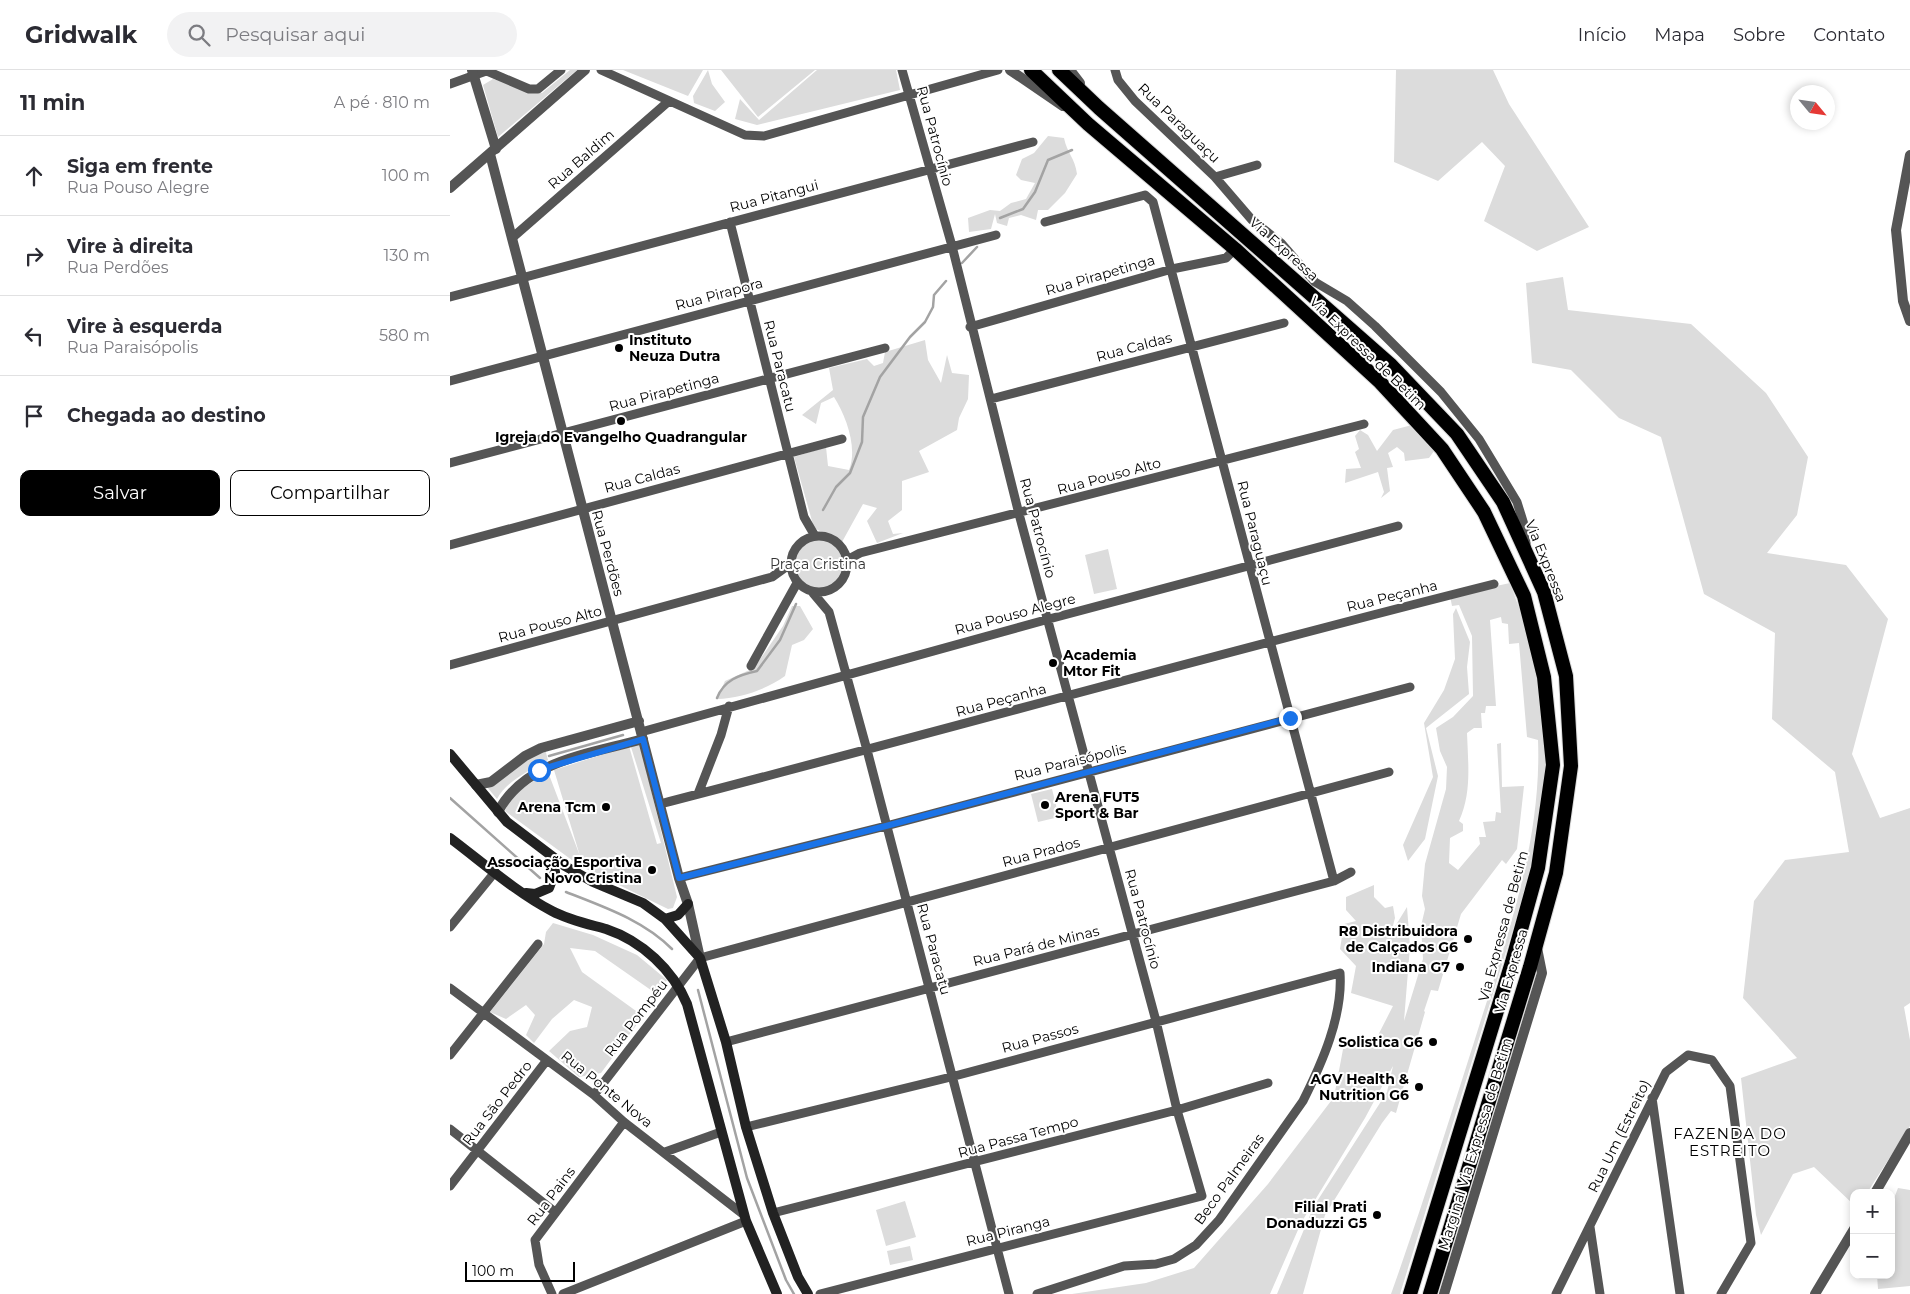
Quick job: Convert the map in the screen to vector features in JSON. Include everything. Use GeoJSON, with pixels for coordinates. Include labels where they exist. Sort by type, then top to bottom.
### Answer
{"type":"FeatureCollection","features":[{"type":"Feature","properties":{"kind":"highway","name":"Via Expressa de Betim"},"geometry":{"type":"LineString","coordinates":[[1031,70],[1088,124],[1235,249],[1379,381],[1442,448],[1484,512],[1524,596],[1544,677],[1553,765],[1538,868],[1512,962],[1410,1294]]}},
{"type":"Feature","properties":{"kind":"highway","name":"Via Expressa"},"geometry":{"type":"LineString","coordinates":[[1059,70],[1099,108],[1391,366],[1457,434],[1503,502],[1544,592],[1566,676],[1571,766],[1556,873],[1430,1294]]}},
{"type":"Feature","properties":{"kind":"main road"},"geometry":{"type":"LineString","coordinates":[[451,756],[507,822],[550,855],[594,882],[643,903],[665,919],[700,958],[726,1042],[746,1126],[773,1213],[798,1277],[808,1294]]}},
{"type":"Feature","properties":{"kind":"main road"},"geometry":{"type":"LineString","coordinates":[[450,838],[552,911],[587,925],[607,930],[634,943],[662,965],[679,985],[687,1004],[745,1218],[777,1294]]}},
{"type":"Feature","properties":{"kind":"main road"},"geometry":{"type":"LineString","coordinates":[[525,893],[534,894],[549,888],[555,872],[550,855]]}},
{"type":"Feature","properties":{"kind":"main road"},"geometry":{"type":"LineString","coordinates":[[665,919],[678,915],[688,904]]}},
{"type":"Feature","properties":{"kind":"street"},"geometry":{"type":"LineString","coordinates":[[450,84],[474,73],[488,71],[529,89],[538,89],[561,70]]}},
{"type":"Feature","properties":{"kind":"street"},"geometry":{"type":"LineString","coordinates":[[450,188],[585,70]]}},
{"type":"Feature","properties":{"kind":"street"},"geometry":{"type":"LineString","coordinates":[[601,70],[745,135],[764,136],[998,70]]}},
{"type":"Feature","properties":{"kind":"street","name":"Rua Patrocínio"},"geometry":{"type":"LineString","coordinates":[[902,70],[952,246],[970,326],[991,399],[1019,514],[1049,619],[1156,1021],[1177,1110],[1202,1196]]}},
{"type":"Feature","properties":{"kind":"street"},"geometry":{"type":"LineString","coordinates":[[1010,70],[1088,124]]}},
{"type":"Feature","properties":{"kind":"street"},"geometry":{"type":"LineString","coordinates":[[1070,70],[1099,108]]}},
{"type":"Feature","properties":{"kind":"street","name":"Rua Paraguaçu"},"geometry":{"type":"LineString","coordinates":[[1115,70],[1118,80],[1135,101],[1215,177],[1248,216],[1281,243],[1314,282],[1347,301],[1376,326],[1441,392],[1480,440],[1517,502],[1526,531],[1526,552]]}},
{"type":"Feature","properties":{"kind":"street","name":"Rua Perdões"},"geometry":{"type":"LineString","coordinates":[[474,73],[512,238],[679,878],[688,904],[700,958]]}},
{"type":"Feature","properties":{"kind":"street","name":"Rua Baldim"},"geometry":{"type":"LineString","coordinates":[[512,238],[669,101]]}},
{"type":"Feature","properties":{"kind":"street","name":"Rua Pitangui"},"geometry":{"type":"LineString","coordinates":[[450,297],[523,276],[1033,142]]}},
{"type":"Feature","properties":{"kind":"street"},"geometry":{"type":"LineString","coordinates":[[1910,155],[1896,230],[1903,301],[1910,321]]}},
{"type":"Feature","properties":{"kind":"street"},"geometry":{"type":"LineString","coordinates":[[1215,177],[1257,165]]}},
{"type":"Feature","properties":{"kind":"street","name":"Rua Paraguaçu"},"geometry":{"type":"LineString","coordinates":[[1045,222],[1145,195],[1153,202],[1222,460],[1248,566],[1270,640],[1334,881]]}},
{"type":"Feature","properties":{"kind":"street","name":"Rua Paracatu"},"geometry":{"type":"LineString","coordinates":[[730,222],[804,517],[804,540]]}},
{"type":"Feature","properties":{"kind":"street","name":"Rua Pirapora"},"geometry":{"type":"LineString","coordinates":[[450,381],[996,234]]}},
{"type":"Feature","properties":{"kind":"street","name":"Rua Pirapetinga"},"geometry":{"type":"LineString","coordinates":[[970,326],[1172,269],[1226,258],[1235,249]]}},
{"type":"Feature","properties":{"kind":"street"},"geometry":{"type":"LineString","coordinates":[[1307,292],[1347,301]]}},
{"type":"Feature","properties":{"kind":"street","name":"Rua Caldas"},"geometry":{"type":"LineString","coordinates":[[991,399],[1284,323]]}},
{"type":"Feature","properties":{"kind":"street","name":"Rua Pirapetinga"},"geometry":{"type":"LineString","coordinates":[[450,463],[885,348]]}},
{"type":"Feature","properties":{"kind":"street","name":"Rua Pouso Alto"},"geometry":{"type":"LineString","coordinates":[[847,560],[860,553],[1019,514],[1364,424]]}},
{"type":"Feature","properties":{"kind":"street","name":"Rua Caldas"},"geometry":{"type":"LineString","coordinates":[[450,545],[842,439]]}},
{"type":"Feature","properties":{"kind":"street","name":"Rua Paracatu"},"geometry":{"type":"LineString","coordinates":[[804,517],[815,536]]}},
{"type":"Feature","properties":{"kind":"street","name":"Rua Pouso Alegre"},"geometry":{"type":"LineString","coordinates":[[498,812],[505,798],[539,770],[641,731],[845,674],[1398,526]]}},
{"type":"Feature","properties":{"kind":"street"},"geometry":{"type":"LineString","coordinates":[[815,536],[832,539],[844,550],[847,560],[846,574],[833,590],[823,593],[813,592],[796,582],[790,564],[794,550],[804,540],[815,536]]}},
{"type":"Feature","properties":{"kind":"street","name":"Rua Pouso Alto"},"geometry":{"type":"LineString","coordinates":[[844,550],[860,553]]}},
{"type":"Feature","properties":{"kind":"street","name":"Rua Pouso Alto"},"geometry":{"type":"LineString","coordinates":[[772,577],[790,564]]}},
{"type":"Feature","properties":{"kind":"street","name":"Rua Pouso Alto"},"geometry":{"type":"LineString","coordinates":[[450,665],[772,577],[786,577],[796,582]]}},
{"type":"Feature","properties":{"kind":"street"},"geometry":{"type":"LineString","coordinates":[[751,666],[796,582]]}},
{"type":"Feature","properties":{"kind":"street","name":"Rua Peçanha"},"geometry":{"type":"LineString","coordinates":[[660,804],[868,750],[1270,640],[1494,584]]}},
{"type":"Feature","properties":{"kind":"street","name":"Rua Paracatu"},"geometry":{"type":"LineString","coordinates":[[829,612],[833,590]]}},
{"type":"Feature","properties":{"kind":"street","name":"Rua Paracatu"},"geometry":{"type":"LineString","coordinates":[[813,592],[829,612],[868,750],[886,826],[931,988],[951,1077],[1009,1294]]}},
{"type":"Feature","properties":{"kind":"street","name":"Rua Paraisópolis"},"geometry":{"type":"LineString","coordinates":[[679,878],[886,826],[1410,687]]}},
{"type":"Feature","properties":{"kind":"street"},"geometry":{"type":"LineString","coordinates":[[698,794],[730,706]]}},
{"type":"Feature","properties":{"kind":"street","name":"Rua Pouso Alegre"},"geometry":{"type":"LineString","coordinates":[[476,785],[491,782],[525,756],[541,748],[641,731]]}},
{"type":"Feature","properties":{"kind":"street","name":"Rua Prados"},"geometry":{"type":"LineString","coordinates":[[700,958],[1389,772]]}},
{"type":"Feature","properties":{"kind":"street"},"geometry":{"type":"LineString","coordinates":[[450,927],[495,872]]}},
{"type":"Feature","properties":{"kind":"street","name":"Rua Pará de Minas"},"geometry":{"type":"LineString","coordinates":[[726,1042],[1132,936],[1334,881],[1351,872]]}},
{"type":"Feature","properties":{"kind":"street"},"geometry":{"type":"LineString","coordinates":[[450,1056],[538,944]]}},
{"type":"Feature","properties":{"kind":"street","name":"Marginal Via Expressa de Betim"},"geometry":{"type":"LineString","coordinates":[[1444,1294],[1542,973],[1536,944]]}},
{"type":"Feature","properties":{"kind":"street","name":"Rua Pompéu"},"geometry":{"type":"LineString","coordinates":[[594,1095],[700,958]]}},
{"type":"Feature","properties":{"kind":"street","name":"Rua Passos"},"geometry":{"type":"LineString","coordinates":[[746,1126],[951,1077],[1340,973]]}},
{"type":"Feature","properties":{"kind":"street","name":"Beco Palmeiras"},"geometry":{"type":"LineString","coordinates":[[1037,1294],[1124,1266],[1165,1262],[1174,1259],[1196,1245],[1219,1220],[1303,1101],[1313,1080],[1334,1022],[1341,989],[1340,973]]}},
{"type":"Feature","properties":{"kind":"street","name":"Rua Ponte Nova"},"geometry":{"type":"LineString","coordinates":[[450,988],[594,1095],[624,1122],[665,1152],[745,1218]]}},
{"type":"Feature","properties":{"kind":"street","name":"Rua Um (Estreito)"},"geometry":{"type":"LineString","coordinates":[[1556,1294],[1666,1072],[1688,1055],[1712,1060],[1730,1086],[1751,1243],[1721,1294]]}},
{"type":"Feature","properties":{"kind":"street","name":"Rua São Pedro"},"geometry":{"type":"LineString","coordinates":[[450,1186],[548,1060]]}},
{"type":"Feature","properties":{"kind":"street","name":"Rua Passa Tempo"},"geometry":{"type":"LineString","coordinates":[[773,1213],[1177,1110],[1268,1083]]}},
{"type":"Feature","properties":{"kind":"street"},"geometry":{"type":"LineString","coordinates":[[1652,1098],[1680,1294]]}},
{"type":"Feature","properties":{"kind":"street","name":"Rua Pains"},"geometry":{"type":"LineString","coordinates":[[552,1294],[539,1265],[534,1240],[624,1122]]}},
{"type":"Feature","properties":{"kind":"street"},"geometry":{"type":"LineString","coordinates":[[450,1129],[555,1212]]}},
{"type":"Feature","properties":{"kind":"street"},"geometry":{"type":"LineString","coordinates":[[665,1152],[721,1132]]}},
{"type":"Feature","properties":{"kind":"street"},"geometry":{"type":"LineString","coordinates":[[1877,1189],[1910,1133]]}},
{"type":"Feature","properties":{"kind":"street","name":"Rua Piranga"},"geometry":{"type":"LineString","coordinates":[[820,1294],[1202,1196]]}},
{"type":"Feature","properties":{"kind":"street"},"geometry":{"type":"LineString","coordinates":[[563,1294],[745,1218]]}},
{"type":"Feature","properties":{"kind":"street"},"geometry":{"type":"LineString","coordinates":[[1590,1227],[1600,1294]]}},
{"type":"Feature","properties":{"kind":"street"},"geometry":{"type":"LineString","coordinates":[[1815,1294],[1851,1234]]}},
{"type":"Feature","properties":{"kind":"green space"},"geometry":{"type":"Polygon","coordinates":[[[570,70],[577,70],[498,137],[483,85],[493,79],[542,93],[570,70]]]}},
{"type":"Feature","properties":{"kind":"green space"},"geometry":{"type":"Polygon","coordinates":[[[623,70],[703,70],[688,96],[623,70]]]}},
{"type":"Feature","properties":{"kind":"green space"},"geometry":{"type":"Polygon","coordinates":[[[708,70],[712,84],[725,102],[715,111],[694,103],[693,96],[708,70]]]}},
{"type":"Feature","properties":{"kind":"green space"},"geometry":{"type":"Polygon","coordinates":[[[721,70],[815,70],[758,117],[721,70]]]}},
{"type":"Feature","properties":{"kind":"green space"},"geometry":{"type":"Polygon","coordinates":[[[817,70],[896,70],[900,90],[757,125],[735,119],[740,99],[759,120],[817,70]]]}},
{"type":"Feature","properties":{"kind":"green space"},"geometry":{"type":"Polygon","coordinates":[[[1396,70],[1493,70],[1509,104],[1589,227],[1537,251],[1484,221],[1505,166],[1482,142],[1438,181],[1394,162],[1396,70]]]}},
{"type":"Feature","properties":{"kind":"green space"},"geometry":{"type":"Polygon","coordinates":[[[1048,136],[1064,138],[1076,168],[1077,174],[1065,193],[1048,210],[1038,210],[1036,220],[1021,215],[1009,218],[1007,226],[997,223],[995,214],[991,229],[969,232],[968,218],[990,210],[1000,211],[1011,203],[1026,199],[1035,183],[1021,180],[1016,175],[1022,159],[1034,153],[1048,136]]]}},
{"type":"Feature","properties":{"kind":"green space"},"geometry":{"type":"Polygon","coordinates":[[[1563,277],[1568,310],[1691,324],[1766,393],[1808,457],[1797,515],[1767,553],[1846,565],[1888,619],[1852,754],[1880,818],[1910,808],[1910,1003],[1904,1007],[1910,1040],[1910,1126],[1870,1189],[1850,1189],[1850,1201],[1814,1167],[1793,1174],[1761,1235],[1756,1215],[1741,1078],[1797,1058],[1743,998],[1754,901],[1785,860],[1849,852],[1835,772],[1772,719],[1775,633],[1704,594],[1661,437],[1619,418],[1571,370],[1532,363],[1526,283],[1563,277]]]}},
{"type":"Feature","properties":{"kind":"green space"},"geometry":{"type":"Polygon","coordinates":[[[925,340],[928,360],[941,383],[947,355],[952,373],[969,375],[968,399],[959,418],[957,430],[919,451],[929,472],[902,481],[902,510],[888,521],[893,534],[903,533],[877,543],[867,521],[877,508],[863,504],[842,542],[814,528],[794,457],[826,447],[828,466],[849,470],[852,452],[849,432],[843,413],[834,397],[821,403],[816,424],[802,415],[833,390],[829,368],[867,359],[874,366],[883,363],[885,352],[925,340]]]}},
{"type":"Feature","properties":{"kind":"green space"},"geometry":{"type":"Polygon","coordinates":[[[1412,425],[1421,432],[1434,451],[1429,458],[1405,461],[1404,453],[1397,447],[1388,453],[1393,467],[1387,468],[1390,491],[1381,498],[1384,492],[1378,472],[1345,483],[1346,469],[1361,468],[1355,452],[1359,449],[1355,436],[1360,430],[1368,435],[1377,451],[1393,430],[1412,425]]]}},
{"type":"Feature","properties":{"kind":"green space","name":"Praça Cristina"},"geometry":{"type":"Polygon","coordinates":[[[818,538],[832,542],[840,550],[844,564],[840,578],[832,586],[818,590],[804,586],[796,578],[792,564],[796,550],[804,542],[818,538]]]}},
{"type":"Feature","properties":{"kind":"green space"},"geometry":{"type":"Polygon","coordinates":[[[1108,549],[1117,589],[1094,594],[1085,555],[1108,549]]]}},
{"type":"Feature","properties":{"kind":"green space"},"geometry":{"type":"Polygon","coordinates":[[[1510,583],[1535,652],[1544,728],[1546,777],[1530,874],[1400,1294],[1391,1294],[1498,966],[1528,855],[1534,817],[1538,779],[1538,740],[1527,737],[1519,643],[1509,644],[1508,624],[1502,623],[1501,617],[1490,620],[1496,706],[1486,706],[1485,713],[1481,713],[1482,728],[1474,728],[1467,733],[1468,789],[1459,821],[1463,824],[1463,831],[1450,838],[1449,863],[1458,870],[1480,844],[1479,837],[1486,837],[1483,822],[1495,821],[1496,812],[1501,813],[1497,744],[1501,743],[1502,787],[1524,786],[1517,849],[1506,864],[1502,860],[1461,914],[1438,991],[1431,990],[1424,1011],[1396,1113],[1391,1111],[1382,1123],[1325,1215],[1303,1294],[1277,1294],[1313,1208],[1321,1211],[1314,1206],[1387,1092],[1393,1066],[1365,1118],[1301,1223],[1270,1294],[1072,1294],[1146,1283],[1194,1268],[1268,1184],[1334,1097],[1344,1044],[1372,1047],[1393,1006],[1351,993],[1356,966],[1340,949],[1344,924],[1356,921],[1346,910],[1346,897],[1374,885],[1374,897],[1385,908],[1393,906],[1395,918],[1391,933],[1407,907],[1410,946],[1404,1021],[1423,959],[1421,926],[1425,909],[1422,896],[1425,864],[1446,789],[1447,767],[1440,751],[1436,728],[1453,717],[1473,696],[1472,636],[1459,605],[1452,606],[1450,596],[1510,583]]]}},
{"type":"Feature","properties":{"kind":"green space"},"geometry":{"type":"Polygon","coordinates":[[[792,606],[800,606],[813,629],[804,640],[792,645],[785,676],[752,692],[735,697],[717,699],[725,681],[754,668],[783,626],[792,606]]]}},
{"type":"Feature","properties":{"kind":"green space"},"geometry":{"type":"Polygon","coordinates":[[[1456,608],[1470,642],[1467,667],[1469,694],[1426,728],[1438,776],[1425,839],[1408,861],[1403,845],[1433,777],[1424,723],[1444,690],[1455,659],[1453,614],[1456,608]]]}},
{"type":"Feature","properties":{"kind":"green space"},"geometry":{"type":"Polygon","coordinates":[[[640,744],[677,897],[673,908],[668,909],[580,866],[505,811],[512,795],[548,772],[580,856],[554,770],[629,746],[657,844],[661,843],[631,747],[640,744]]]}},
{"type":"Feature","properties":{"kind":"green space"},"geometry":{"type":"Polygon","coordinates":[[[545,749],[548,760],[513,781],[497,799],[487,787],[528,758],[545,749]]]}},
{"type":"Feature","properties":{"kind":"green space","name":"Arena FUT5 Sport & Bar"},"geometry":{"type":"Polygon","coordinates":[[[1052,789],[1059,817],[1038,822],[1031,794],[1052,789]]]}},
{"type":"Feature","properties":{"kind":"green space"},"geometry":{"type":"Polygon","coordinates":[[[553,923],[593,935],[637,955],[667,980],[658,995],[595,951],[570,948],[582,972],[643,1016],[601,1073],[579,1077],[549,1051],[570,1031],[587,1027],[592,1007],[574,1000],[552,1019],[534,1043],[526,1035],[535,1015],[526,1005],[506,1019],[490,1012],[544,944],[546,932],[553,923]]]}},
{"type":"Feature","properties":{"kind":"green space"},"geometry":{"type":"Polygon","coordinates":[[[1898,1188],[1910,1190],[1910,1286],[1878,1289],[1877,1279],[1895,1279],[1895,1196],[1898,1188]]]}},
{"type":"Feature","properties":{"kind":"green space"},"geometry":{"type":"Polygon","coordinates":[[[905,1201],[916,1237],[886,1246],[876,1210],[905,1201]]]}},
{"type":"Feature","properties":{"kind":"green space"},"geometry":{"type":"Polygon","coordinates":[[[910,1246],[913,1260],[890,1265],[887,1251],[910,1246]]]}},
{"type":"Feature","properties":{"kind":"waterway"},"geometry":{"type":"LineString","coordinates":[[1000,218],[1023,209],[1035,192],[1048,160],[1072,150]]}},
{"type":"Feature","properties":{"kind":"waterway"},"geometry":{"type":"LineString","coordinates":[[962,263],[977,247]]}},
{"type":"Feature","properties":{"kind":"waterway"},"geometry":{"type":"LineString","coordinates":[[823,510],[836,487],[850,473],[862,442],[863,417],[880,377],[910,337],[925,322],[933,307],[934,295],[946,281]]}},
{"type":"Feature","properties":{"kind":"waterway"},"geometry":{"type":"LineString","coordinates":[[717,698],[724,687],[733,679],[757,671],[780,640],[796,604]]}},
{"type":"Feature","properties":{"kind":"waterway"},"geometry":{"type":"LineString","coordinates":[[549,756],[623,735]]}},
{"type":"Feature","properties":{"kind":"waterway"},"geometry":{"type":"LineString","coordinates":[[450,798],[540,878]]}},
{"type":"Feature","properties":{"kind":"waterway"},"geometry":{"type":"LineString","coordinates":[[566,892],[636,922],[672,949]]}},
{"type":"Feature","properties":{"kind":"waterway"},"geometry":{"type":"LineString","coordinates":[[698,990],[747,1178],[786,1280],[794,1294]]}},
{"type":"Feature","properties":{"kind":"place","name":"Instituto Neuza Dutra"},"geometry":{"type":"Point","coordinates":[619,348]}},
{"type":"Feature","properties":{"kind":"place","name":"Igreja do Evangelho Quadrangular"},"geometry":{"type":"Point","coordinates":[621,421]}},
{"type":"Feature","properties":{"kind":"place","name":"Academia Mtor Fit"},"geometry":{"type":"Point","coordinates":[1053,663]}},
{"type":"Feature","properties":{"kind":"place","name":"Arena FUT5 Sport & Bar"},"geometry":{"type":"Point","coordinates":[1045,805]}},
{"type":"Feature","properties":{"kind":"place","name":"Arena Tcm"},"geometry":{"type":"Point","coordinates":[606,807]}},
{"type":"Feature","properties":{"kind":"place","name":"Associação Esportiva Novo Cristina"},"geometry":{"type":"Point","coordinates":[652,870]}},
{"type":"Feature","properties":{"kind":"place","name":"R8 Distribuidora de Calçados G6"},"geometry":{"type":"Point","coordinates":[1468,939]}},
{"type":"Feature","properties":{"kind":"place","name":"Indiana G7"},"geometry":{"type":"Point","coordinates":[1460,967]}},
{"type":"Feature","properties":{"kind":"place","name":"Solistica G6"},"geometry":{"type":"Point","coordinates":[1433,1042]}},
{"type":"Feature","properties":{"kind":"place","name":"AGV Health & Nutrition G6"},"geometry":{"type":"Point","coordinates":[1419,1087]}},
{"type":"Feature","properties":{"kind":"place","name":"Filial Prati Donaduzzi G5"},"geometry":{"type":"Point","coordinates":[1377,1215]}},
{"type":"Feature","properties":{"kind":"district","name":"FAZENDA DO ESTREITO"},"geometry":{"type":"Point","coordinates":[1730,1142]}},
{"type":"Feature","properties":{"kind":"route"},"geometry":{"type":"LineString","coordinates":[[539,770],[643,739],[679,878],[886,826],[1290,718]]}}]}
